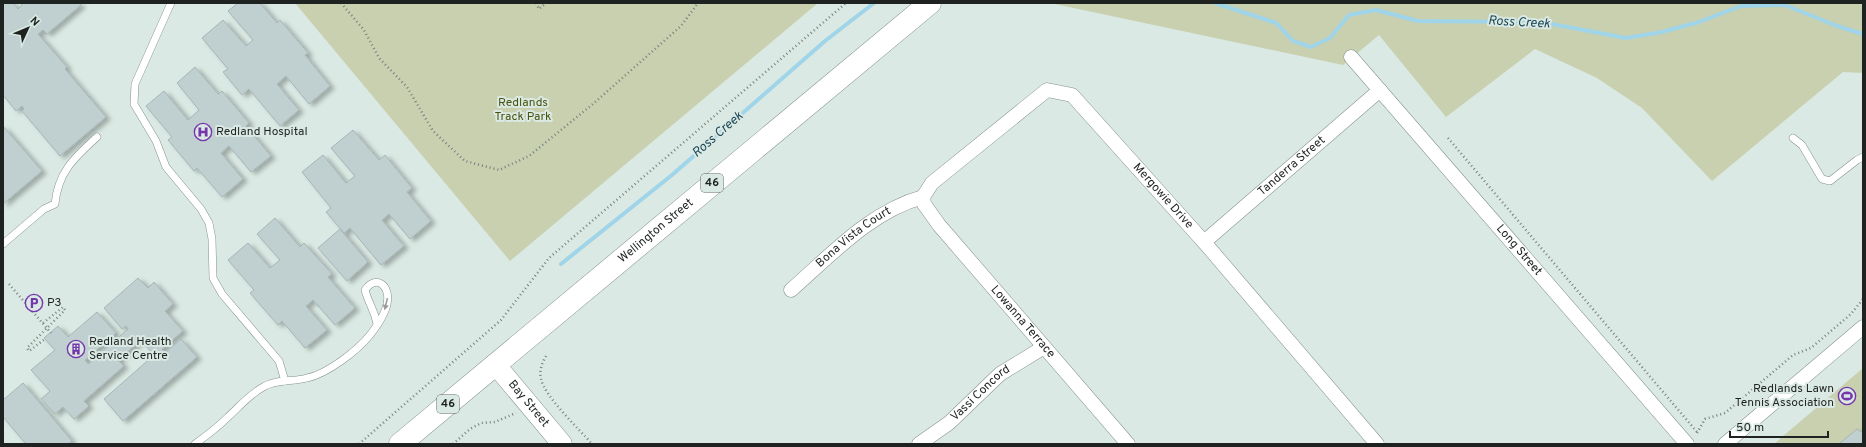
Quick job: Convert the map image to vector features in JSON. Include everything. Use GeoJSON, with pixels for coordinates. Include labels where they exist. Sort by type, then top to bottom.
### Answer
{"type":"FeatureCollection","features":[{"type":"Feature","properties":{"kind":"main road","name":"Wellington Street"},"geometry":{"type":"LineString","coordinates":[[400,444],[930,3]]}},
{"type":"Feature","properties":{"kind":"street","name":"Long Street"},"geometry":{"type":"LineString","coordinates":[[1351,57],[1692,440]]}},
{"type":"Feature","properties":{"kind":"street","name":"Mergowie Drive"},"geometry":{"type":"LineString","coordinates":[[923,197],[932,184],[1046,90],[1072,95],[1204,242],[1377,444]]}},
{"type":"Feature","properties":{"kind":"street","name":"Tanderra Street"},"geometry":{"type":"LineString","coordinates":[[1204,242],[1380,90]]}},
{"type":"Feature","properties":{"kind":"street","name":"Bona Vista Court"},"geometry":{"type":"LineString","coordinates":[[791,290],[857,232],[896,207],[923,197]]}},
{"type":"Feature","properties":{"kind":"street","name":"Lowanna Terrace"},"geometry":{"type":"LineString","coordinates":[[923,197],[924,204],[939,225],[1128,444]]}},
{"type":"Feature","properties":{"kind":"street"},"geometry":{"type":"LineString","coordinates":[[1725,444],[1863,327]]}},
{"type":"Feature","properties":{"kind":"street","name":"Vassi Concord"},"geometry":{"type":"LineString","coordinates":[[920,444],[958,416],[1000,374],[1044,347]]}},
{"type":"Feature","properties":{"kind":"street","name":"Bay Street"},"geometry":{"type":"LineString","coordinates":[[495,364],[562,444]]}},
{"type":"Feature","properties":{"kind":"lane"},"geometry":{"type":"LineString","coordinates":[[171,3],[135,84],[134,104],[156,141],[166,167],[201,209],[208,224],[212,239],[213,278],[222,294],[279,361],[285,380]]}},
{"type":"Feature","properties":{"kind":"lane"},"geometry":{"type":"LineString","coordinates":[[3,244],[44,208],[55,204],[57,187],[65,171],[73,159],[97,137]]}},
{"type":"Feature","properties":{"kind":"lane"},"geometry":{"type":"LineString","coordinates":[[1793,138],[1802,145],[1822,179],[1826,182],[1830,181],[1863,157]]}},
{"type":"Feature","properties":{"kind":"lane"},"geometry":{"type":"LineString","coordinates":[[195,444],[226,419],[251,395],[264,386],[285,380],[307,378],[324,373],[369,336],[384,314],[388,294],[386,287],[380,282],[374,282],[368,285],[365,290],[367,299],[376,315],[377,324]]}},
{"type":"Feature","properties":{"kind":"path"},"geometry":{"type":"LineString","coordinates":[[341,3],[364,30],[379,58],[407,87],[433,131],[465,161],[499,170],[529,156],[593,104],[681,26],[698,3]]}},
{"type":"Feature","properties":{"kind":"path"},"geometry":{"type":"LineString","coordinates":[[536,3],[539,9],[546,3]]}},
{"type":"Feature","properties":{"kind":"path"},"geometry":{"type":"LineString","coordinates":[[359,444],[501,320],[549,258],[846,3]]}},
{"type":"Feature","properties":{"kind":"path"},"geometry":{"type":"LineString","coordinates":[[1448,138],[1697,432]]}},
{"type":"Feature","properties":{"kind":"path"},"geometry":{"type":"LineString","coordinates":[[9,284],[51,333]]}},
{"type":"Feature","properties":{"kind":"path"},"geometry":{"type":"LineString","coordinates":[[1692,440],[1705,420],[1725,413],[1793,355],[1811,348],[1851,314],[1863,299]]}},
{"type":"Feature","properties":{"kind":"path"},"geometry":{"type":"LineString","coordinates":[[43,323],[63,307],[65,310],[27,348],[29,351],[45,339]]}},
{"type":"Feature","properties":{"kind":"path"},"geometry":{"type":"LineString","coordinates":[[546,356],[541,367],[541,379],[548,394],[592,444]]}},
{"type":"Feature","properties":{"kind":"path"},"geometry":{"type":"LineString","coordinates":[[453,444],[470,429],[481,423],[495,422],[510,416],[548,394]]}},
{"type":"Feature","properties":{"kind":"green space","name":"Redlands Track Park"},"geometry":{"type":"Polygon","coordinates":[[[295,3],[818,3],[510,261],[295,3]]]}},
{"type":"Feature","properties":{"kind":"green space"},"geometry":{"type":"Polygon","coordinates":[[[1050,3],[1863,3],[1863,73],[1843,72],[1712,181],[1642,108],[1597,78],[1535,49],[1446,117],[1379,35],[1343,65],[1050,3]]]}},
{"type":"Feature","properties":{"kind":"green space","name":"Redlands Lawn Tennis Association"},"geometry":{"type":"Polygon","coordinates":[[[1863,368],[1863,444],[1774,444],[1863,368]]]}},
{"type":"Feature","properties":{"kind":"building"},"geometry":{"type":"Polygon","coordinates":[[[3,3],[13,3],[18,9],[22,5],[21,3],[79,3],[81,5],[47,34],[43,30],[38,34],[67,67],[65,69],[106,117],[60,156],[22,111],[24,109],[22,106],[16,111],[3,95],[3,3]]]}},
{"type":"Feature","properties":{"kind":"building"},"geometry":{"type":"Polygon","coordinates":[[[238,3],[260,3],[277,23],[280,20],[308,53],[305,55],[330,86],[309,104],[286,76],[277,84],[299,110],[280,126],[249,89],[242,95],[223,72],[228,69],[202,38],[223,20],[246,46],[253,40],[228,11],[238,3]]]}},
{"type":"Feature","properties":{"kind":"building"},"geometry":{"type":"Polygon","coordinates":[[[195,67],[218,94],[222,91],[249,123],[246,126],[271,156],[251,172],[229,146],[221,153],[243,179],[222,197],[197,168],[194,171],[168,140],[172,137],[146,106],[164,91],[188,120],[199,110],[177,83],[195,67]]]}},
{"type":"Feature","properties":{"kind":"building"},"geometry":{"type":"Polygon","coordinates":[[[3,126],[42,171],[3,204],[3,126]]]}},
{"type":"Feature","properties":{"kind":"building"},"geometry":{"type":"Polygon","coordinates":[[[353,130],[379,160],[385,155],[412,188],[407,192],[431,221],[410,239],[389,214],[382,220],[404,246],[381,265],[350,228],[344,233],[326,212],[331,208],[302,172],[323,155],[346,183],[355,176],[331,148],[353,130]]]}},
{"type":"Feature","properties":{"kind":"building"},"geometry":{"type":"Polygon","coordinates":[[[275,218],[300,247],[304,243],[332,274],[328,277],[355,308],[335,325],[313,300],[306,306],[327,330],[305,348],[282,321],[278,325],[250,293],[254,290],[228,260],[248,243],[270,268],[280,260],[257,234],[275,218]]]}},
{"type":"Feature","properties":{"kind":"building"},"geometry":{"type":"Polygon","coordinates":[[[340,229],[368,262],[347,281],[318,248],[340,229]]]}},
{"type":"Feature","properties":{"kind":"building","name":"Redland Health Service Centre"},"geometry":{"type":"Polygon","coordinates":[[[138,278],[148,288],[154,282],[173,304],[165,311],[183,331],[162,349],[165,353],[181,339],[197,357],[123,421],[104,399],[154,355],[141,340],[118,360],[124,366],[84,401],[89,406],[74,419],[63,407],[55,414],[41,399],[50,391],[31,370],[55,350],[44,338],[58,326],[68,337],[97,312],[116,333],[85,360],[88,364],[128,329],[126,326],[122,329],[104,308],[138,278]]]}},
{"type":"Feature","properties":{"kind":"building"},"geometry":{"type":"Polygon","coordinates":[[[23,383],[72,441],[68,444],[26,444],[3,417],[3,400],[23,383]]]}},
{"type":"Feature","properties":{"kind":"building"},"geometry":{"type":"Polygon","coordinates":[[[1857,429],[1863,433],[1863,444],[1839,444],[1857,429]]]}},
{"type":"Feature","properties":{"kind":"waterway","name":"Ross Creek"},"geometry":{"type":"LineString","coordinates":[[561,264],[672,175],[825,41],[874,3]]}},
{"type":"Feature","properties":{"kind":"waterway","name":"Ross Creek"},"geometry":{"type":"LineString","coordinates":[[1215,3],[1276,23],[1293,41],[1311,47],[1330,38],[1349,15],[1376,10],[1418,21],[1541,22],[1626,38],[1662,32],[1699,22],[1741,6],[1785,5],[1837,26],[1863,34]]}},
{"type":"Feature","properties":{"kind":"place","name":"Redland Hospital"},"geometry":{"type":"Point","coordinates":[203,132]}},
{"type":"Feature","properties":{"kind":"place","name":"P3"},"geometry":{"type":"Point","coordinates":[34,303]}},
{"type":"Feature","properties":{"kind":"place","name":"Redland Health Service Centre"},"geometry":{"type":"Point","coordinates":[76,349]}},
{"type":"Feature","properties":{"kind":"place","name":"Redlands Lawn Tennis Association"},"geometry":{"type":"Point","coordinates":[1847,396]}}]}
